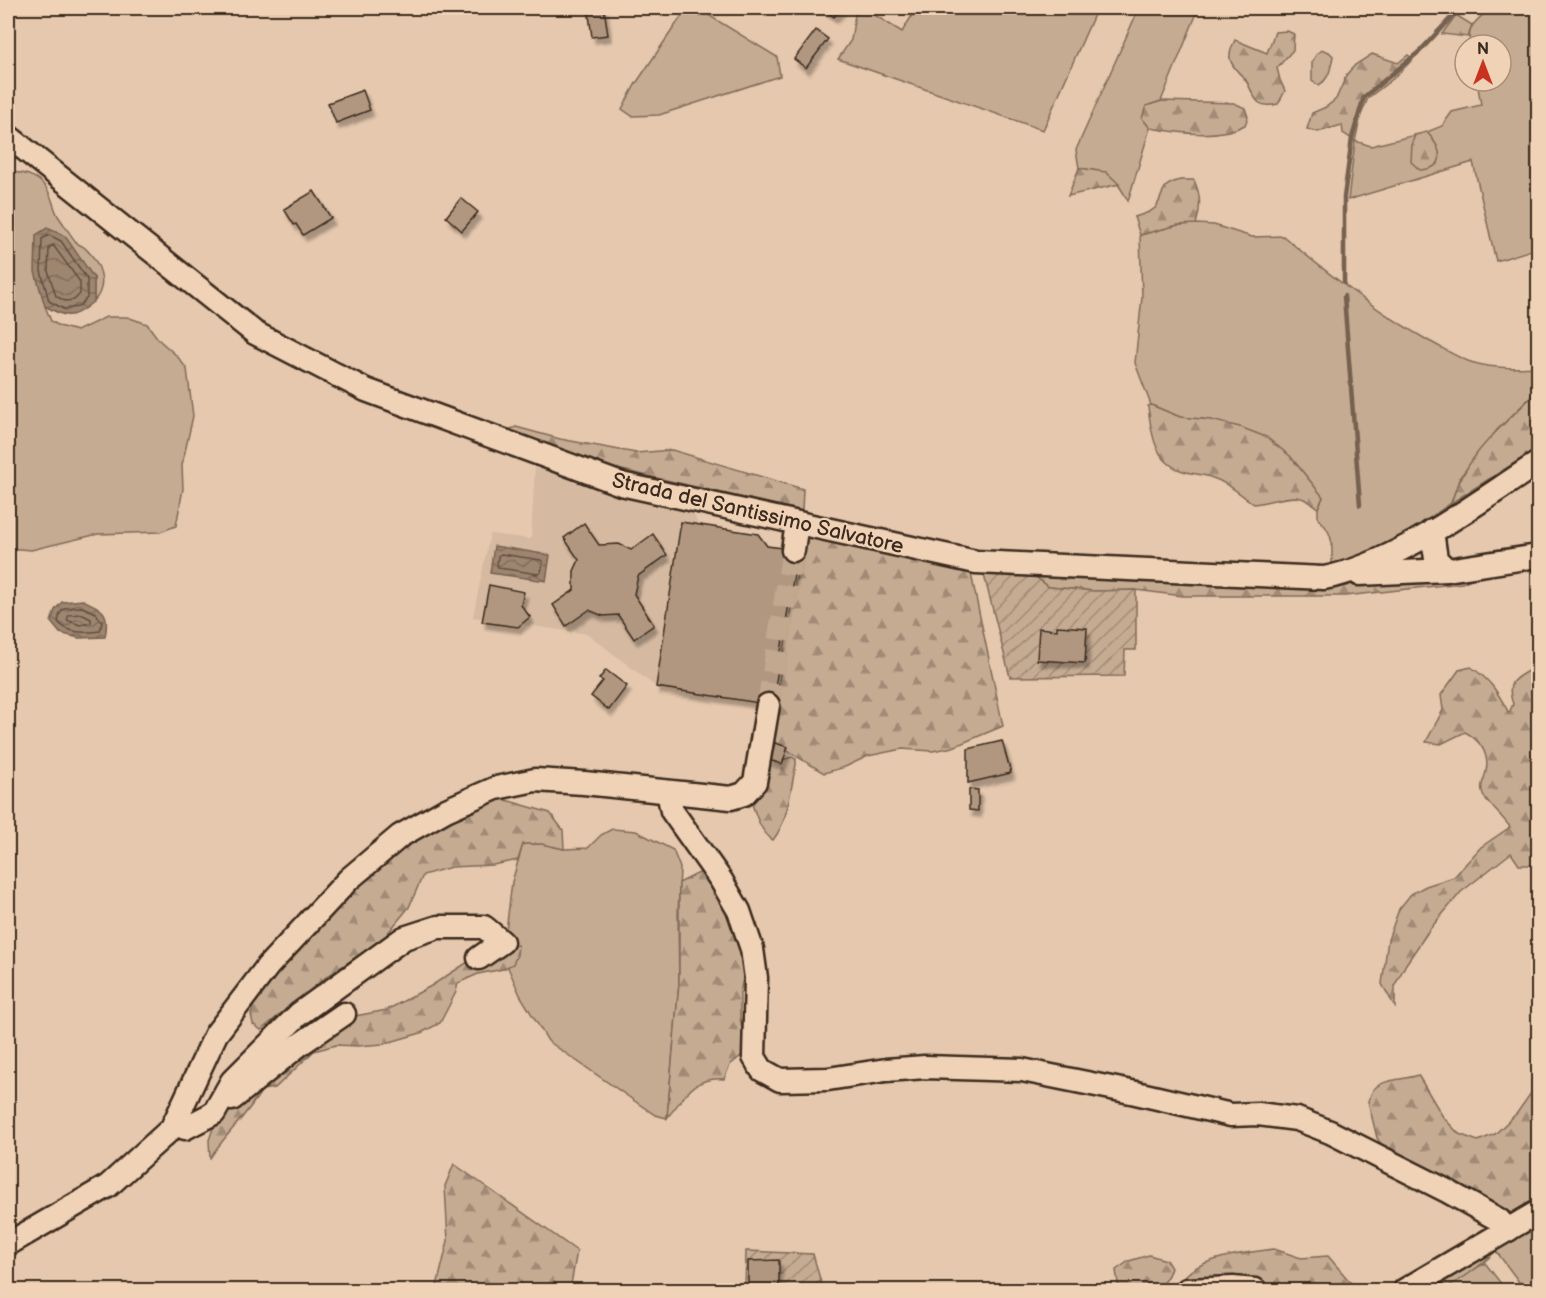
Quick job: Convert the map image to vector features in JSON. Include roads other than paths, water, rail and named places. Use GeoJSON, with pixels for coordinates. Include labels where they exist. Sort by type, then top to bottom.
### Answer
{"type":"FeatureCollection","features":[{"type":"Feature","properties":{"kind":"street","name":"Strada del Santissimo Salvatore"},"geometry":{"type":"LineString","coordinates":[[8,136],[255,333],[366,390],[621,484],[976,562],[1324,578],[1346,574],[1374,563],[1432,531],[1539,463]]}},
{"type":"Feature","properties":{"kind":"street"},"geometry":{"type":"LineString","coordinates":[[793,550],[797,523]]}},
{"type":"Feature","properties":{"kind":"street"},"geometry":{"type":"LineString","coordinates":[[1432,531],[1436,559],[1447,570]]}},
{"type":"Feature","properties":{"kind":"street"},"geometry":{"type":"LineString","coordinates":[[1346,574],[1447,570],[1539,556]]}},
{"type":"Feature","properties":{"kind":"street"},"geometry":{"type":"LineString","coordinates":[[8,1244],[108,1186],[172,1128],[216,1034],[268,966],[348,879],[400,836],[446,810],[496,788],[535,780],[731,798],[744,794],[755,782],[768,705]]}},
{"type":"Feature","properties":{"kind":"street"},"geometry":{"type":"LineString","coordinates":[[668,792],[672,812],[721,880],[739,911],[752,949],[756,978],[754,1057],[762,1070],[780,1080],[828,1079],[886,1070],[926,1067],[1022,1070],[1231,1115],[1258,1114],[1297,1119],[1330,1132],[1447,1191],[1499,1220],[1508,1230]]}},
{"type":"Feature","properties":{"kind":"street"},"geometry":{"type":"LineString","coordinates":[[214,1113],[232,1081],[299,1014],[404,938],[438,927],[484,927],[502,942],[479,958]]}},
{"type":"Feature","properties":{"kind":"street"},"geometry":{"type":"LineString","coordinates":[[174,1123],[185,1128],[214,1113],[299,1046],[344,1014]]}},
{"type":"Feature","properties":{"kind":"street"},"geometry":{"type":"LineString","coordinates":[[1405,1290],[1539,1212]]}},
{"type":"Feature","properties":{"kind":"street"},"geometry":{"type":"LineString","coordinates":[[1187,1290],[1233,1288],[1255,1290]]}},
{"type":"Feature","properties":{"kind":"water"},"geometry":{"type":"Polygon","coordinates":[[[47,228],[65,236],[94,278],[94,301],[75,314],[65,315],[45,306],[35,272],[36,235],[47,228]]]}},
{"type":"Feature","properties":{"kind":"water"},"geometry":{"type":"Polygon","coordinates":[[[494,546],[550,555],[546,581],[490,573],[494,546]]]}},
{"type":"Feature","properties":{"kind":"water"},"geometry":{"type":"Polygon","coordinates":[[[83,600],[104,613],[107,622],[105,637],[79,638],[60,633],[51,622],[55,610],[62,602],[83,600]]]}},
{"type":"Feature","properties":{"kind":"waterway"},"geometry":{"type":"LineString","coordinates":[[1344,283],[1344,197],[1352,138],[1364,97],[1420,51],[1460,8]]}},
{"type":"Feature","properties":{"kind":"waterway"},"geometry":{"type":"LineString","coordinates":[[1344,296],[1360,505]]}},
{"type":"Feature","properties":{"kind":"tunnel"},"geometry":{"type":"LineString","coordinates":[[768,705],[793,550]]}}]}
